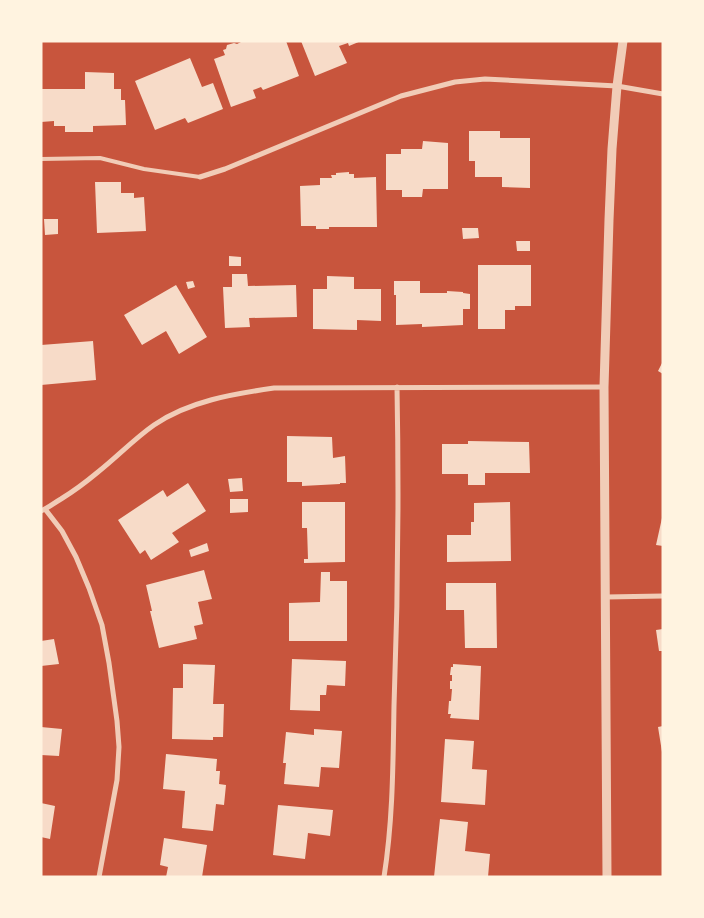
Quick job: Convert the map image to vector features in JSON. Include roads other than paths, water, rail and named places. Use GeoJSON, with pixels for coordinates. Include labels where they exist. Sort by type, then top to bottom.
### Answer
{"type":"FeatureCollection","features":[{"type":"Feature","properties":{"kind":"street"},"geometry":{"type":"LineString","coordinates":[[607,877],[604,386],[612,149],[623,41]]}},
{"type":"Feature","properties":{"kind":"street"},"geometry":{"type":"LineString","coordinates":[[200,177],[225,169],[401,96],[455,82],[485,79],[617,86],[663,94]]}},
{"type":"Feature","properties":{"kind":"street"},"geometry":{"type":"LineString","coordinates":[[99,877],[117,780],[119,747],[109,663],[102,625],[90,588],[62,530],[43,510],[75,490],[155,425],[176,413],[196,405],[241,394],[274,388],[604,386]]}},
{"type":"Feature","properties":{"kind":"street"},"geometry":{"type":"LineString","coordinates":[[384,877],[391,824],[396,644],[397,387]]}},
{"type":"Feature","properties":{"kind":"street"},"geometry":{"type":"LineString","coordinates":[[606,597],[663,596]]}},
{"type":"Feature","properties":{"kind":"lane"},"geometry":{"type":"LineString","coordinates":[[41,159],[100,158],[144,169],[200,177]]}}]}
